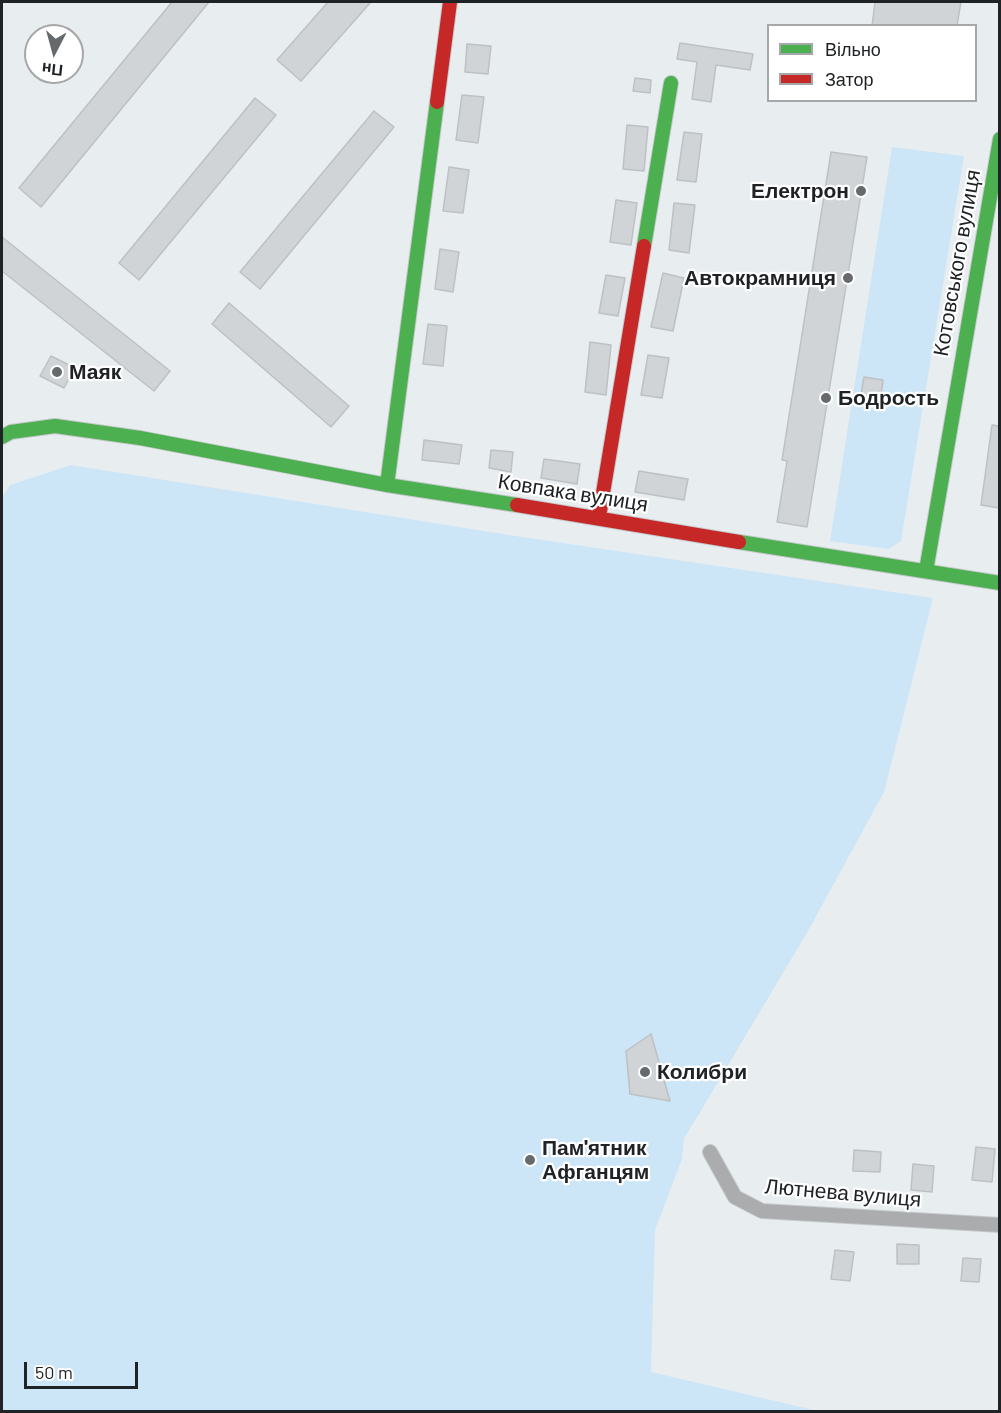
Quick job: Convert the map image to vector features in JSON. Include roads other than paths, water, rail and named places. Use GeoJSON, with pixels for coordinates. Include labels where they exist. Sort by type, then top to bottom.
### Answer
{"type":"FeatureCollection","features":[{"type":"Feature","properties":{"kind":"street"},"geometry":{"type":"LineString","coordinates":[[387,484],[450,2]]}},
{"type":"Feature","properties":{"kind":"street"},"geometry":{"type":"LineString","coordinates":[[599,517],[671,83]]}},
{"type":"Feature","properties":{"kind":"street","name":"Котовського вулиця"},"geometry":{"type":"LineString","coordinates":[[926,571],[999,139]]}},
{"type":"Feature","properties":{"kind":"street","name":"Ковпака вулиця"},"geometry":{"type":"LineString","coordinates":[[2,437],[11,432],[55,426],[140,438],[387,484],[599,517],[802,555],[999,583]]}},
{"type":"Feature","properties":{"kind":"street","name":"Лютнева вулиця"},"geometry":{"type":"LineString","coordinates":[[710,1152],[735,1197],[762,1210],[999,1225]]}},
{"type":"Feature","properties":{"kind":"place","name":"Електрон"},"geometry":{"type":"Point","coordinates":[861,191]}},
{"type":"Feature","properties":{"kind":"place","name":"Автокрамниця"},"geometry":{"type":"Point","coordinates":[848,278]}},
{"type":"Feature","properties":{"kind":"place","name":"Маяк"},"geometry":{"type":"Point","coordinates":[57,372]}},
{"type":"Feature","properties":{"kind":"place","name":"Бодрость"},"geometry":{"type":"Point","coordinates":[826,398]}},
{"type":"Feature","properties":{"kind":"place","name":"Колибри"},"geometry":{"type":"Point","coordinates":[645,1072]}},
{"type":"Feature","properties":{"kind":"place","name":"Пам'ятник Афганцям"},"geometry":{"type":"Point","coordinates":[530,1160]}}]}
